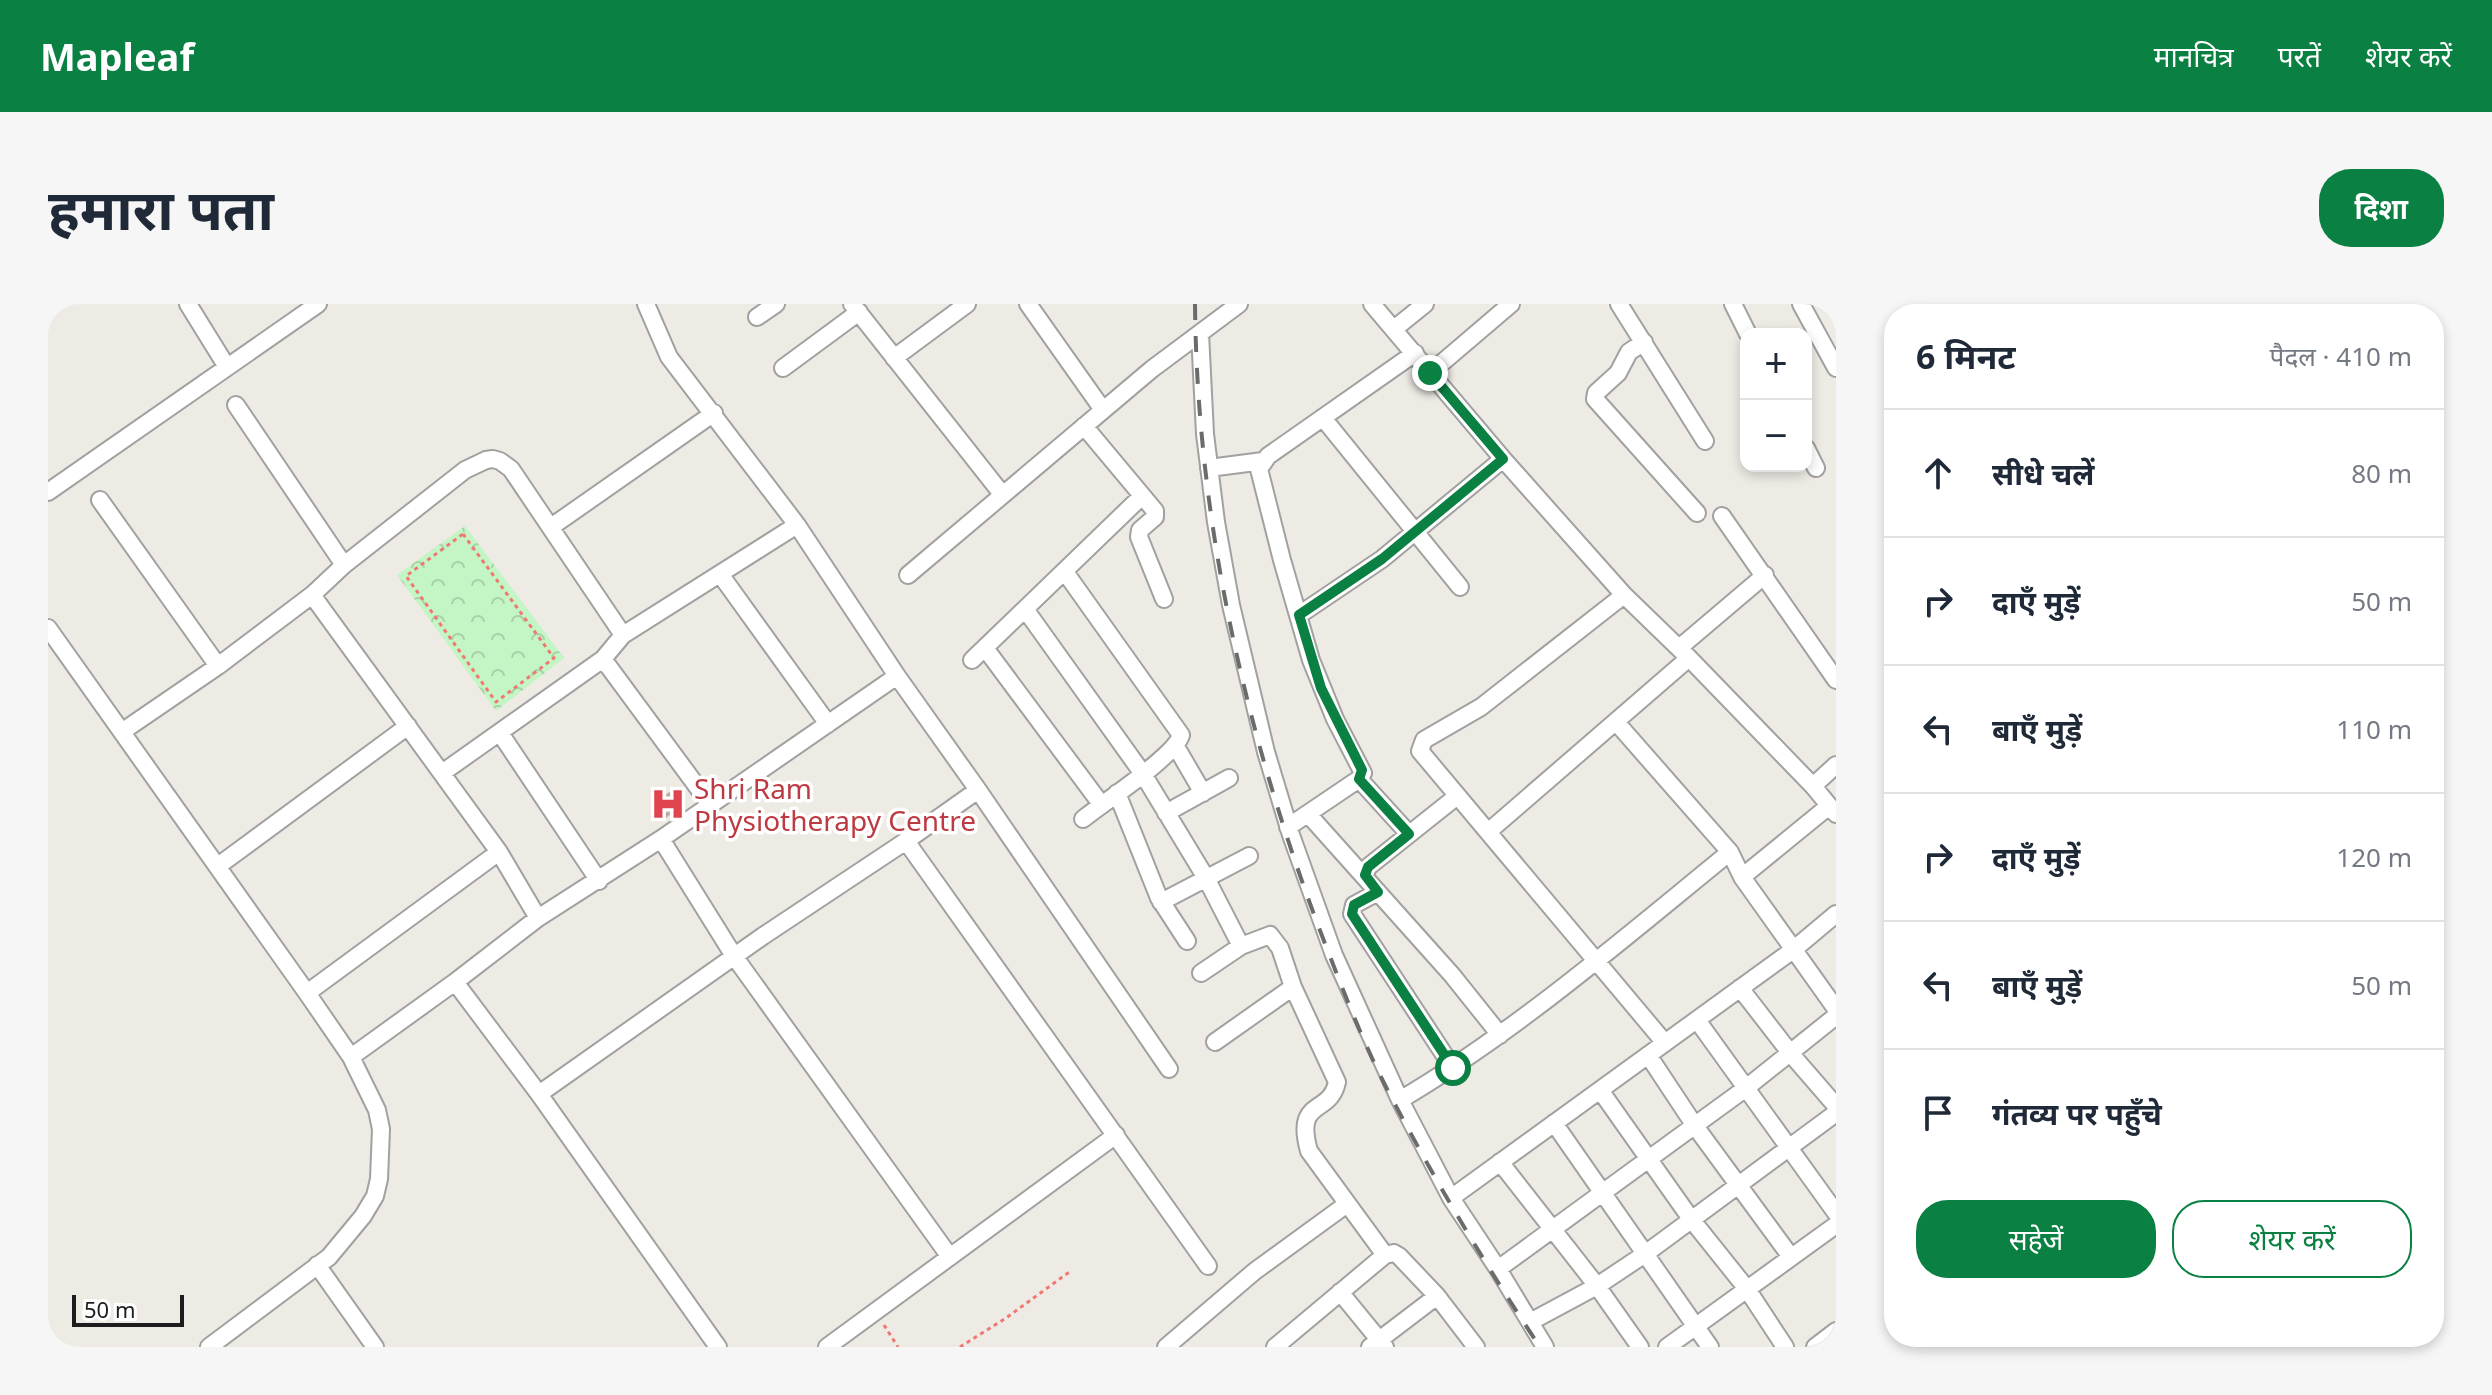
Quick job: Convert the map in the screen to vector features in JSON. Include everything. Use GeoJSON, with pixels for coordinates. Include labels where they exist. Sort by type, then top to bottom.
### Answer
{"type":"FeatureCollection","features":[{"type":"Feature","properties":{"kind":"street"},"geometry":{"type":"LineString","coordinates":[[188,304],[227,367]]}},
{"type":"Feature","properties":{"kind":"street"},"geometry":{"type":"LineString","coordinates":[[48,492],[318,304]]}},
{"type":"Feature","properties":{"kind":"street"},"geometry":{"type":"LineString","coordinates":[[646,304],[669,357],[797,525],[897,676],[1169,1069]]}},
{"type":"Feature","properties":{"kind":"street"},"geometry":{"type":"LineString","coordinates":[[757,317],[776,304]]}},
{"type":"Feature","properties":{"kind":"street"},"geometry":{"type":"LineString","coordinates":[[894,358],[967,304]]}},
{"type":"Feature","properties":{"kind":"street"},"geometry":{"type":"LineString","coordinates":[[1028,304],[1103,410]]}},
{"type":"Feature","properties":{"kind":"street"},"geometry":{"type":"LineString","coordinates":[[908,575],[1152,369],[1239,304]]}},
{"type":"Feature","properties":{"kind":"street"},"geometry":{"type":"LineString","coordinates":[[1372,304],[1503,459],[1624,595],[1684,653],[1833,810],[1742,877]]}},
{"type":"Feature","properties":{"kind":"street"},"geometry":{"type":"LineString","coordinates":[[1394,329],[1425,304]]}},
{"type":"Feature","properties":{"kind":"street"},"geometry":{"type":"LineString","coordinates":[[1430,373],[1511,304]]}},
{"type":"Feature","properties":{"kind":"street"},"geometry":{"type":"LineString","coordinates":[[1619,304],[1705,441]]}},
{"type":"Feature","properties":{"kind":"street"},"geometry":{"type":"LineString","coordinates":[[1733,304],[1745,328]]}},
{"type":"Feature","properties":{"kind":"street"},"geometry":{"type":"LineString","coordinates":[[1801,304],[1836,368]]}},
{"type":"Feature","properties":{"kind":"street"},"geometry":{"type":"LineString","coordinates":[[783,368],[856,308],[1002,494]]}},
{"type":"Feature","properties":{"kind":"street"},"geometry":{"type":"LineString","coordinates":[[1200,333],[1209,468],[1216,522],[1231,605],[1266,752],[1288,827],[1334,955],[1400,1100],[1451,1198],[1545,1347]]}},
{"type":"Feature","properties":{"kind":"street"},"geometry":{"type":"LineString","coordinates":[[1644,342],[1629,352],[1618,373],[1598,391],[1595,399],[1697,513]]}},
{"type":"Feature","properties":{"kind":"street"},"geometry":{"type":"LineString","coordinates":[[1288,827],[1359,779],[1362,770],[1321,688],[1259,469],[1263,461],[1415,353]]}},
{"type":"Feature","properties":{"kind":"street"},"geometry":{"type":"LineString","coordinates":[[236,405],[344,565]]}},
{"type":"Feature","properties":{"kind":"street"},"geometry":{"type":"LineString","coordinates":[[551,527],[714,413]]}},
{"type":"Feature","properties":{"kind":"street"},"geometry":{"type":"LineString","coordinates":[[1323,418],[1460,587]]}},
{"type":"Feature","properties":{"kind":"street"},"geometry":{"type":"LineString","coordinates":[[1084,426],[1156,515],[1140,530],[1139,539],[1164,599]]}},
{"type":"Feature","properties":{"kind":"street"},"geometry":{"type":"LineString","coordinates":[[1299,615],[1417,533],[1503,459]]}},
{"type":"Feature","properties":{"kind":"street"},"geometry":{"type":"LineString","coordinates":[[123,731],[218,666],[312,595],[344,565],[451,480],[486,460],[500,461],[511,469],[623,635]]}},
{"type":"Feature","properties":{"kind":"street"},"geometry":{"type":"LineString","coordinates":[[1812,460],[1816,468]]}},
{"type":"Feature","properties":{"kind":"street"},"geometry":{"type":"LineString","coordinates":[[1209,468],[1263,461]]}},
{"type":"Feature","properties":{"kind":"street"},"geometry":{"type":"LineString","coordinates":[[1101,804],[978,654],[1142,496]]}},
{"type":"Feature","properties":{"kind":"street"},"geometry":{"type":"LineString","coordinates":[[100,500],[218,666]]}},
{"type":"Feature","properties":{"kind":"street"},"geometry":{"type":"LineString","coordinates":[[1722,516],[1836,680]]}},
{"type":"Feature","properties":{"kind":"street"},"geometry":{"type":"LineString","coordinates":[[442,773],[603,659],[623,635],[797,525]]}},
{"type":"Feature","properties":{"kind":"street"},"geometry":{"type":"LineString","coordinates":[[1065,572],[1180,731],[1180,740],[1175,745],[1143,774],[1083,819]]}},
{"type":"Feature","properties":{"kind":"street"},"geometry":{"type":"LineString","coordinates":[[720,574],[828,724]]}},
{"type":"Feature","properties":{"kind":"street"},"geometry":{"type":"LineString","coordinates":[[1488,832],[1616,722],[1765,575]]}},
{"type":"Feature","properties":{"kind":"street"},"geometry":{"type":"LineString","coordinates":[[312,595],[499,852],[538,918]]}},
{"type":"Feature","properties":{"kind":"street"},"geometry":{"type":"LineString","coordinates":[[1624,595],[1494,698],[1422,743],[1420,751],[1665,1043]]}},
{"type":"Feature","properties":{"kind":"street"},"geometry":{"type":"LineString","coordinates":[[1025,609],[1143,774],[1206,878],[1241,946]]}},
{"type":"Feature","properties":{"kind":"street"},"geometry":{"type":"LineString","coordinates":[[48,628],[351,1057],[377,1110],[381,1129],[379,1179],[375,1196],[363,1216],[329,1257],[209,1347]]}},
{"type":"Feature","properties":{"kind":"street"},"geometry":{"type":"LineString","coordinates":[[603,659],[710,804]]}},
{"type":"Feature","properties":{"kind":"street"},"geometry":{"type":"LineString","coordinates":[[351,1057],[538,918],[599,881],[897,676]]}},
{"type":"Feature","properties":{"kind":"street"},"geometry":{"type":"LineString","coordinates":[[1616,722],[1730,852],[1742,877],[1836,1009]]}},
{"type":"Feature","properties":{"kind":"street"},"geometry":{"type":"LineString","coordinates":[[218,866],[408,726]]}},
{"type":"Feature","properties":{"kind":"street"},"geometry":{"type":"LineString","coordinates":[[500,733],[599,881]]}},
{"type":"Feature","properties":{"kind":"street"},"geometry":{"type":"LineString","coordinates":[[1175,745],[1203,793]]}},
{"type":"Feature","properties":{"kind":"street"},"geometry":{"type":"LineString","coordinates":[[1813,786],[1836,765]]}},
{"type":"Feature","properties":{"kind":"street"},"geometry":{"type":"LineString","coordinates":[[1166,813],[1229,778]]}},
{"type":"Feature","properties":{"kind":"street"},"geometry":{"type":"LineString","coordinates":[[1359,779],[1409,834]]}},
{"type":"Feature","properties":{"kind":"street"},"geometry":{"type":"LineString","coordinates":[[539,1094],[734,956],[978,790]]}},
{"type":"Feature","properties":{"kind":"street"},"geometry":{"type":"LineString","coordinates":[[1117,793],[1161,902],[1187,941]]}},
{"type":"Feature","properties":{"kind":"street"},"geometry":{"type":"LineString","coordinates":[[1365,875],[1368,867],[1456,797]]}},
{"type":"Feature","properties":{"kind":"street"},"geometry":{"type":"LineString","coordinates":[[1308,814],[1452,975],[1500,1035]]}},
{"type":"Feature","properties":{"kind":"street"},"geometry":{"type":"LineString","coordinates":[[661,839],[734,956],[950,1257]]}},
{"type":"Feature","properties":{"kind":"street"},"geometry":{"type":"LineString","coordinates":[[906,841],[1208,1266]]}},
{"type":"Feature","properties":{"kind":"street"},"geometry":{"type":"LineString","coordinates":[[307,993],[499,852]]}},
{"type":"Feature","properties":{"kind":"street"},"geometry":{"type":"LineString","coordinates":[[1400,1100],[1500,1035],[1597,961],[1730,852]]}},
{"type":"Feature","properties":{"kind":"street"},"geometry":{"type":"LineString","coordinates":[[1161,902],[1249,856]]}},
{"type":"Feature","properties":{"kind":"street"},"geometry":{"type":"LineString","coordinates":[[1378,892],[1354,905],[1352,914],[1453,1068]]}},
{"type":"Feature","properties":{"kind":"street"},"geometry":{"type":"LineString","coordinates":[[1451,1198],[1793,950],[1835,916]]}},
{"type":"Feature","properties":{"kind":"street"},"geometry":{"type":"LineString","coordinates":[[1201,973],[1241,946],[1268,935],[1274,937],[1293,987],[1337,1082],[1333,1094],[1308,1115],[1305,1135],[1309,1151],[1385,1255]]}},
{"type":"Feature","properties":{"kind":"street"},"geometry":{"type":"LineString","coordinates":[[455,982],[539,1094],[718,1347]]}},
{"type":"Feature","properties":{"kind":"street"},"geometry":{"type":"LineString","coordinates":[[1215,1042],[1293,987]]}},
{"type":"Feature","properties":{"kind":"street"},"geometry":{"type":"LineString","coordinates":[[1740,988],[1836,1106]]}},
{"type":"Feature","properties":{"kind":"street"},"geometry":{"type":"LineString","coordinates":[[1498,1269],[1746,1088],[1836,1016]]}},
{"type":"Feature","properties":{"kind":"street"},"geometry":{"type":"LineString","coordinates":[[1697,1020],[1836,1213]]}},
{"type":"Feature","properties":{"kind":"street"},"geometry":{"type":"LineString","coordinates":[[1648,1055],[1695,1126],[1791,1257]]}},
{"type":"Feature","properties":{"kind":"street"},"geometry":{"type":"LineString","coordinates":[[1600,1090],[1691,1219],[1747,1289],[1785,1347]]}},
{"type":"Feature","properties":{"kind":"street"},"geometry":{"type":"LineString","coordinates":[[1530,1322],[1597,1286],[1645,1254],[1836,1113]]}},
{"type":"Feature","properties":{"kind":"street"},"geometry":{"type":"LineString","coordinates":[[1554,1123],[1710,1347]]}},
{"type":"Feature","properties":{"kind":"street"},"geometry":{"type":"LineString","coordinates":[[827,1347],[1116,1135]]}},
{"type":"Feature","properties":{"kind":"street"},"geometry":{"type":"LineString","coordinates":[[1500,1162],[1597,1286],[1640,1347]]}},
{"type":"Feature","properties":{"kind":"street"},"geometry":{"type":"LineString","coordinates":[[1166,1347],[1255,1271],[1347,1204]]}},
{"type":"Feature","properties":{"kind":"street"},"geometry":{"type":"LineString","coordinates":[[1667,1347],[1836,1225]]}},
{"type":"Feature","properties":{"kind":"street"},"geometry":{"type":"LineString","coordinates":[[1275,1347],[1385,1255],[1394,1253],[1437,1296],[1471,1345]]}},
{"type":"Feature","properties":{"kind":"street"},"geometry":{"type":"LineString","coordinates":[[317,1265],[375,1347]]}},
{"type":"Feature","properties":{"kind":"street"},"geometry":{"type":"LineString","coordinates":[[1340,1292],[1378,1345],[1437,1296]]}},
{"type":"Feature","properties":{"kind":"street"},"geometry":{"type":"LineString","coordinates":[[1815,1347],[1836,1331]]}},
{"type":"Feature","properties":{"kind":"path"},"geometry":{"type":"LineString","coordinates":[[463,534],[554,658],[496,702],[406,576],[463,534]]}},
{"type":"Feature","properties":{"kind":"path"},"geometry":{"type":"LineString","coordinates":[[960,1347],[1072,1270]]}},
{"type":"Feature","properties":{"kind":"path"},"geometry":{"type":"LineString","coordinates":[[875,1312],[898,1347]]}},
{"type":"Feature","properties":{"kind":"green space"},"geometry":{"type":"Polygon","coordinates":[[[465,526],[564,658],[496,711],[397,575],[465,526]]]}},
{"type":"Feature","properties":{"kind":"building"},"geometry":{"type":"Polygon","coordinates":[[[671,792],[681,805],[663,819],[653,806],[671,792]]]}},
{"type":"Feature","properties":{"kind":"railway"},"geometry":{"type":"LineString","coordinates":[[1195,304],[1198,386],[1216,548],[1249,708],[1296,864],[1346,996],[1386,1087],[1459,1219],[1540,1347]]}},
{"type":"Feature","properties":{"kind":"place","name":"Shri Ram Physiotherapy Centre"},"geometry":{"type":"Point","coordinates":[668,804]}},
{"type":"Feature","properties":{"kind":"route"},"geometry":{"type":"LineString","coordinates":[[1430,373],[1503,459],[1417,533],[1299,615],[1321,688],[1362,770],[1359,779],[1409,834],[1368,867],[1365,875],[1378,892],[1354,905],[1352,914],[1453,1068]]}}]}
